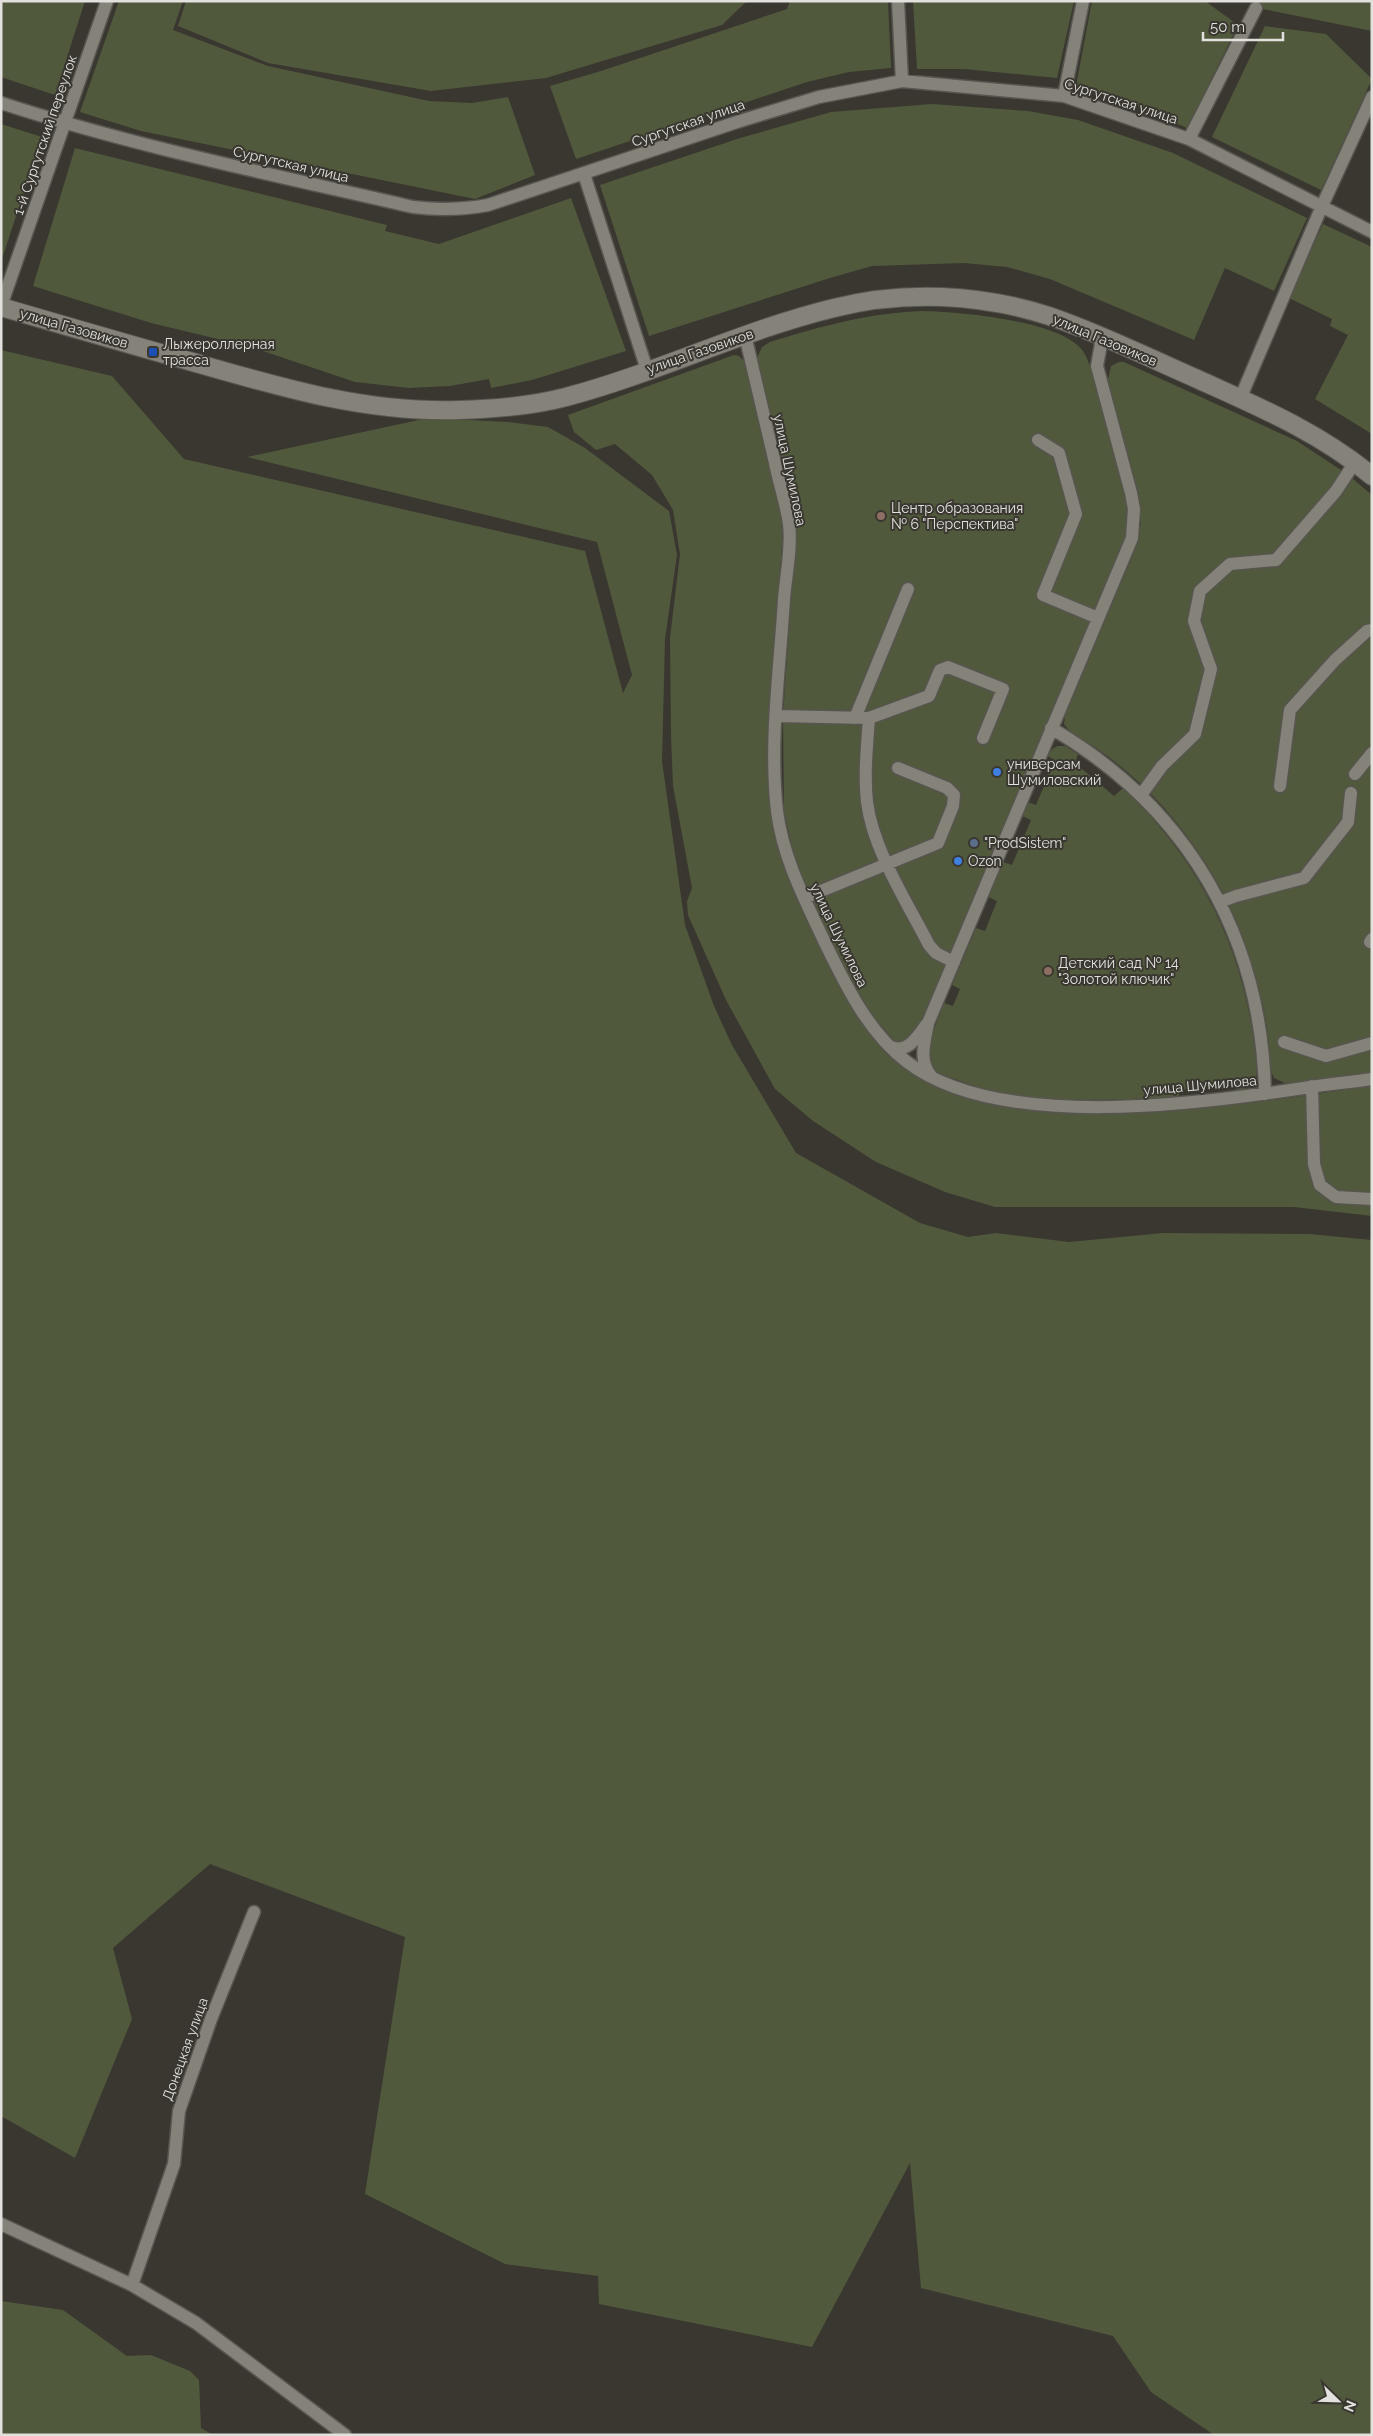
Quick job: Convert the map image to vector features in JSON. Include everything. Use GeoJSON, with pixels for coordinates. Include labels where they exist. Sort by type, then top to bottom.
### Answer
{"type":"FeatureCollection","features":[{"type":"Feature","properties":{"kind":"street","name":"1-й Сургутский переулок"},"geometry":{"type":"LineString","coordinates":[[1,307],[66,124],[107,1]]}},
{"type":"Feature","properties":{"kind":"street"},"geometry":{"type":"LineString","coordinates":[[898,1],[902,81]]}},
{"type":"Feature","properties":{"kind":"street"},"geometry":{"type":"LineString","coordinates":[[1064,96],[1083,1]]}},
{"type":"Feature","properties":{"kind":"street"},"geometry":{"type":"LineString","coordinates":[[1189,139],[1256,8]]}},
{"type":"Feature","properties":{"kind":"street","name":"Сургутская улица"},"geometry":{"type":"LineString","coordinates":[[1,103],[66,124],[160,149],[413,207],[438,210],[464,210],[488,205],[740,121],[820,97],[902,81],[1064,96],[1189,139],[1372,232]]}},
{"type":"Feature","properties":{"kind":"street"},"geometry":{"type":"LineString","coordinates":[[1240,398],[1322,206],[1372,97]]}},
{"type":"Feature","properties":{"kind":"street"},"geometry":{"type":"LineString","coordinates":[[584,174],[647,370]]}},
{"type":"Feature","properties":{"kind":"street","name":"улица Газовиков"},"geometry":{"type":"LineString","coordinates":[[1,307],[291,390],[372,406],[455,410],[511,406],[566,397],[745,335],[834,308],[881,299],[923,297],[966,299],[1008,305],[1049,316],[1240,398],[1304,429],[1355,462],[1372,476]]}},
{"type":"Feature","properties":{"kind":"street","name":"улица Шумилова"},"geometry":{"type":"LineString","coordinates":[[745,335],[789,526],[776,716],[777,812],[786,849],[804,898],[865,1018],[888,1046],[909,1064],[938,1081],[973,1094],[1008,1101],[1068,1106],[1211,1101],[1372,1079]]}},
{"type":"Feature","properties":{"kind":"street"},"geometry":{"type":"LineString","coordinates":[[938,1081],[926,1068],[924,1052],[928,1024],[1125,554],[1134,523],[1131,493],[1097,366],[1102,338]]}},
{"type":"Feature","properties":{"kind":"street"},"geometry":{"type":"LineString","coordinates":[[1038,440],[1059,454],[1076,514],[1043,595],[1098,618]]}},
{"type":"Feature","properties":{"kind":"street"},"geometry":{"type":"LineString","coordinates":[[1141,795],[1162,766],[1195,734],[1211,670],[1194,621],[1200,591],[1230,564],[1276,560],[1336,491],[1355,462]]}},
{"type":"Feature","properties":{"kind":"street"},"geometry":{"type":"LineString","coordinates":[[855,718],[908,589]]}},
{"type":"Feature","properties":{"kind":"street"},"geometry":{"type":"LineString","coordinates":[[1280,786],[1290,710],[1335,660],[1367,631],[1372,630]]}},
{"type":"Feature","properties":{"kind":"street"},"geometry":{"type":"LineString","coordinates":[[776,716],[868,718],[929,696],[940,670],[948,666],[1004,689],[983,738]]}},
{"type":"Feature","properties":{"kind":"street"},"geometry":{"type":"LineString","coordinates":[[868,718],[867,803],[871,820],[888,864],[929,945],[941,956],[954,962]]}},
{"type":"Feature","properties":{"kind":"street"},"geometry":{"type":"LineString","coordinates":[[1051,728],[1094,755],[1141,795],[1183,842],[1220,902],[1241,950],[1254,997],[1262,1045],[1264,1094]]}},
{"type":"Feature","properties":{"kind":"street"},"geometry":{"type":"LineString","coordinates":[[1355,774],[1372,754]]}},
{"type":"Feature","properties":{"kind":"street"},"geometry":{"type":"LineString","coordinates":[[804,898],[938,843],[955,800],[954,795],[947,788],[898,768]]}},
{"type":"Feature","properties":{"kind":"street"},"geometry":{"type":"LineString","coordinates":[[1220,902],[1304,878],[1348,822],[1351,793]]}},
{"type":"Feature","properties":{"kind":"street"},"geometry":{"type":"LineString","coordinates":[[924,1052],[918,1059],[909,1064],[907,1054],[910,1045],[928,1024]]}},
{"type":"Feature","properties":{"kind":"street"},"geometry":{"type":"LineString","coordinates":[[1284,1042],[1326,1056],[1372,1043]]}},
{"type":"Feature","properties":{"kind":"street"},"geometry":{"type":"LineString","coordinates":[[888,1046],[899,1049],[910,1045]]}},
{"type":"Feature","properties":{"kind":"street"},"geometry":{"type":"LineString","coordinates":[[1312,1086],[1314,1164],[1320,1185],[1336,1197],[1372,1199]]}},
{"type":"Feature","properties":{"kind":"street","name":"Донецкая улица"},"geometry":{"type":"LineString","coordinates":[[132,2285],[174,2164],[179,2111],[211,2018],[254,1912]]}},
{"type":"Feature","properties":{"kind":"street"},"geometry":{"type":"LineString","coordinates":[[1,2224],[132,2285],[196,2323],[345,2435]]}},
{"type":"Feature","properties":{"kind":"green space"},"geometry":{"type":"Polygon","coordinates":[[[1,1],[85,1],[55,95],[1,77],[1,1]]]}},
{"type":"Feature","properties":{"kind":"green space"},"geometry":{"type":"Polygon","coordinates":[[[119,1],[183,1],[173,30],[268,66],[429,101],[472,103],[508,97],[535,175],[475,199],[141,131],[80,112],[119,1]]]}},
{"type":"Feature","properties":{"kind":"green space"},"geometry":{"type":"Polygon","coordinates":[[[186,1],[747,1],[722,25],[546,78],[431,91],[268,63],[178,26],[186,1]]]}},
{"type":"Feature","properties":{"kind":"green space"},"geometry":{"type":"Polygon","coordinates":[[[790,1],[888,1],[891,68],[849,72],[807,82],[576,159],[550,86],[787,9],[790,1]]]}},
{"type":"Feature","properties":{"kind":"green space"},"geometry":{"type":"Polygon","coordinates":[[[913,1],[1074,1],[1057,78],[964,69],[917,69],[913,1]]]}},
{"type":"Feature","properties":{"kind":"green space"},"geometry":{"type":"Polygon","coordinates":[[[1092,1],[1205,1],[1238,25],[1187,128],[1135,105],[1076,86],[1092,1]]]}},
{"type":"Feature","properties":{"kind":"green space"},"geometry":{"type":"Polygon","coordinates":[[[1255,1],[1372,1],[1372,31],[1263,9],[1255,1]]]}},
{"type":"Feature","properties":{"kind":"green space"},"geometry":{"type":"Polygon","coordinates":[[[1265,26],[1326,34],[1372,79],[1321,190],[1212,137],[1265,26]]]}},
{"type":"Feature","properties":{"kind":"green space"},"geometry":{"type":"Polygon","coordinates":[[[932,104],[1028,111],[1078,120],[1173,153],[1307,218],[1274,291],[1225,268],[1194,340],[1050,279],[1007,267],[964,263],[872,266],[649,336],[600,185],[737,139],[831,112],[932,104]]]}},
{"type":"Feature","properties":{"kind":"green space"},"geometry":{"type":"Polygon","coordinates":[[[1,124],[42,137],[1,262],[1,124]]]}},
{"type":"Feature","properties":{"kind":"green space"},"geometry":{"type":"Polygon","coordinates":[[[75,148],[387,225],[385,231],[439,244],[571,198],[626,351],[532,380],[491,388],[489,379],[450,386],[409,388],[355,382],[251,347],[151,323],[33,286],[75,148]]]}},
{"type":"Feature","properties":{"kind":"green space"},"geometry":{"type":"Polygon","coordinates":[[[1323,224],[1372,247],[1372,434],[1315,399],[1348,335],[1330,326],[1332,319],[1289,298],[1323,224]]]}},
{"type":"Feature","properties":{"kind":"green space"},"geometry":{"type":"Polygon","coordinates":[[[923,311],[959,313],[1025,323],[1063,336],[1079,346],[1090,366],[1128,510],[1126,536],[1120,552],[923,1020],[906,1040],[896,1043],[871,1014],[847,974],[804,883],[792,847],[784,811],[783,716],[796,525],[757,358],[762,347],[770,342],[808,331],[864,317],[923,311]]]}},
{"type":"Feature","properties":{"kind":"green space"},"geometry":{"type":"Polygon","coordinates":[[[1,350],[112,376],[184,459],[585,551],[623,693],[632,675],[597,542],[247,457],[428,418],[507,422],[548,427],[585,448],[669,511],[677,555],[665,639],[662,761],[685,925],[714,1006],[732,1045],[796,1153],[920,1223],[968,1237],[996,1233],[1069,1242],[1163,1233],[1309,1234],[1372,1240],[1372,2435],[1214,2435],[1151,2392],[1113,2336],[921,2288],[910,2163],[812,2347],[599,2304],[598,2276],[505,2264],[365,2194],[405,1937],[210,1864],[113,1948],[132,2019],[75,2158],[1,2116],[1,350]]]}},
{"type":"Feature","properties":{"kind":"green space"},"geometry":{"type":"Polygon","coordinates":[[[734,355],[739,356],[744,361],[782,522],[782,550],[768,728],[769,785],[774,831],[784,866],[806,918],[847,1000],[867,1031],[892,1059],[906,1070],[952,1093],[1007,1107],[1068,1113],[1133,1113],[1198,1109],[1261,1102],[1372,1086],[1372,1216],[1294,1207],[995,1207],[945,1192],[876,1162],[813,1121],[775,1089],[726,1000],[688,915],[687,901],[692,888],[673,786],[671,735],[670,638],[680,554],[673,510],[652,475],[615,444],[596,450],[574,432],[568,415],[734,355]]]}},
{"type":"Feature","properties":{"kind":"green space"},"geometry":{"type":"Polygon","coordinates":[[[1124,362],[1297,441],[1347,474],[1372,495],[1372,1072],[1287,1084],[1274,1078],[1270,1066],[1266,1022],[1258,985],[1231,909],[1212,873],[1190,839],[1164,808],[1135,779],[1104,754],[1070,732],[1064,724],[1065,715],[1132,557],[1141,524],[1138,491],[1108,380],[1111,366],[1124,362]]]}},
{"type":"Feature","properties":{"kind":"green space"},"geometry":{"type":"Polygon","coordinates":[[[1057,746],[1065,746],[1078,754],[1075,763],[1114,796],[1123,788],[1152,818],[1177,849],[1199,882],[1217,916],[1232,952],[1244,989],[1252,1029],[1257,1070],[1256,1080],[1251,1087],[1236,1091],[1235,1086],[1179,1090],[1179,1097],[1094,1100],[1065,1099],[1008,1094],[981,1088],[942,1074],[932,1066],[930,1060],[931,1043],[941,1009],[944,1003],[953,1006],[960,989],[952,985],[976,928],[985,931],[997,901],[988,897],[1003,862],[1012,865],[1031,820],[1022,816],[1028,802],[1036,805],[1055,760],[1047,756],[1057,746]]]}},
{"type":"Feature","properties":{"kind":"green space"},"geometry":{"type":"Polygon","coordinates":[[[1,2301],[63,2310],[127,2356],[151,2355],[190,2371],[199,2380],[201,2428],[213,2435],[1,2435],[1,2301]]]}},
{"type":"Feature","properties":{"kind":"place","name":"Лыжероллерная трасса"},"geometry":{"type":"Point","coordinates":[153,352]}},
{"type":"Feature","properties":{"kind":"place","name":"Центр образования № 6 \"Перспектива\""},"geometry":{"type":"Point","coordinates":[881,516]}},
{"type":"Feature","properties":{"kind":"place","name":"универсам Шумиловский"},"geometry":{"type":"Point","coordinates":[997,772]}},
{"type":"Feature","properties":{"kind":"place","name":"\"ProdSistem\""},"geometry":{"type":"Point","coordinates":[974,843]}},
{"type":"Feature","properties":{"kind":"place","name":"Ozon"},"geometry":{"type":"Point","coordinates":[958,861]}},
{"type":"Feature","properties":{"kind":"place","name":"Детский сад № 14 \"Золотой ключик\""},"geometry":{"type":"Point","coordinates":[1048,971]}}]}
